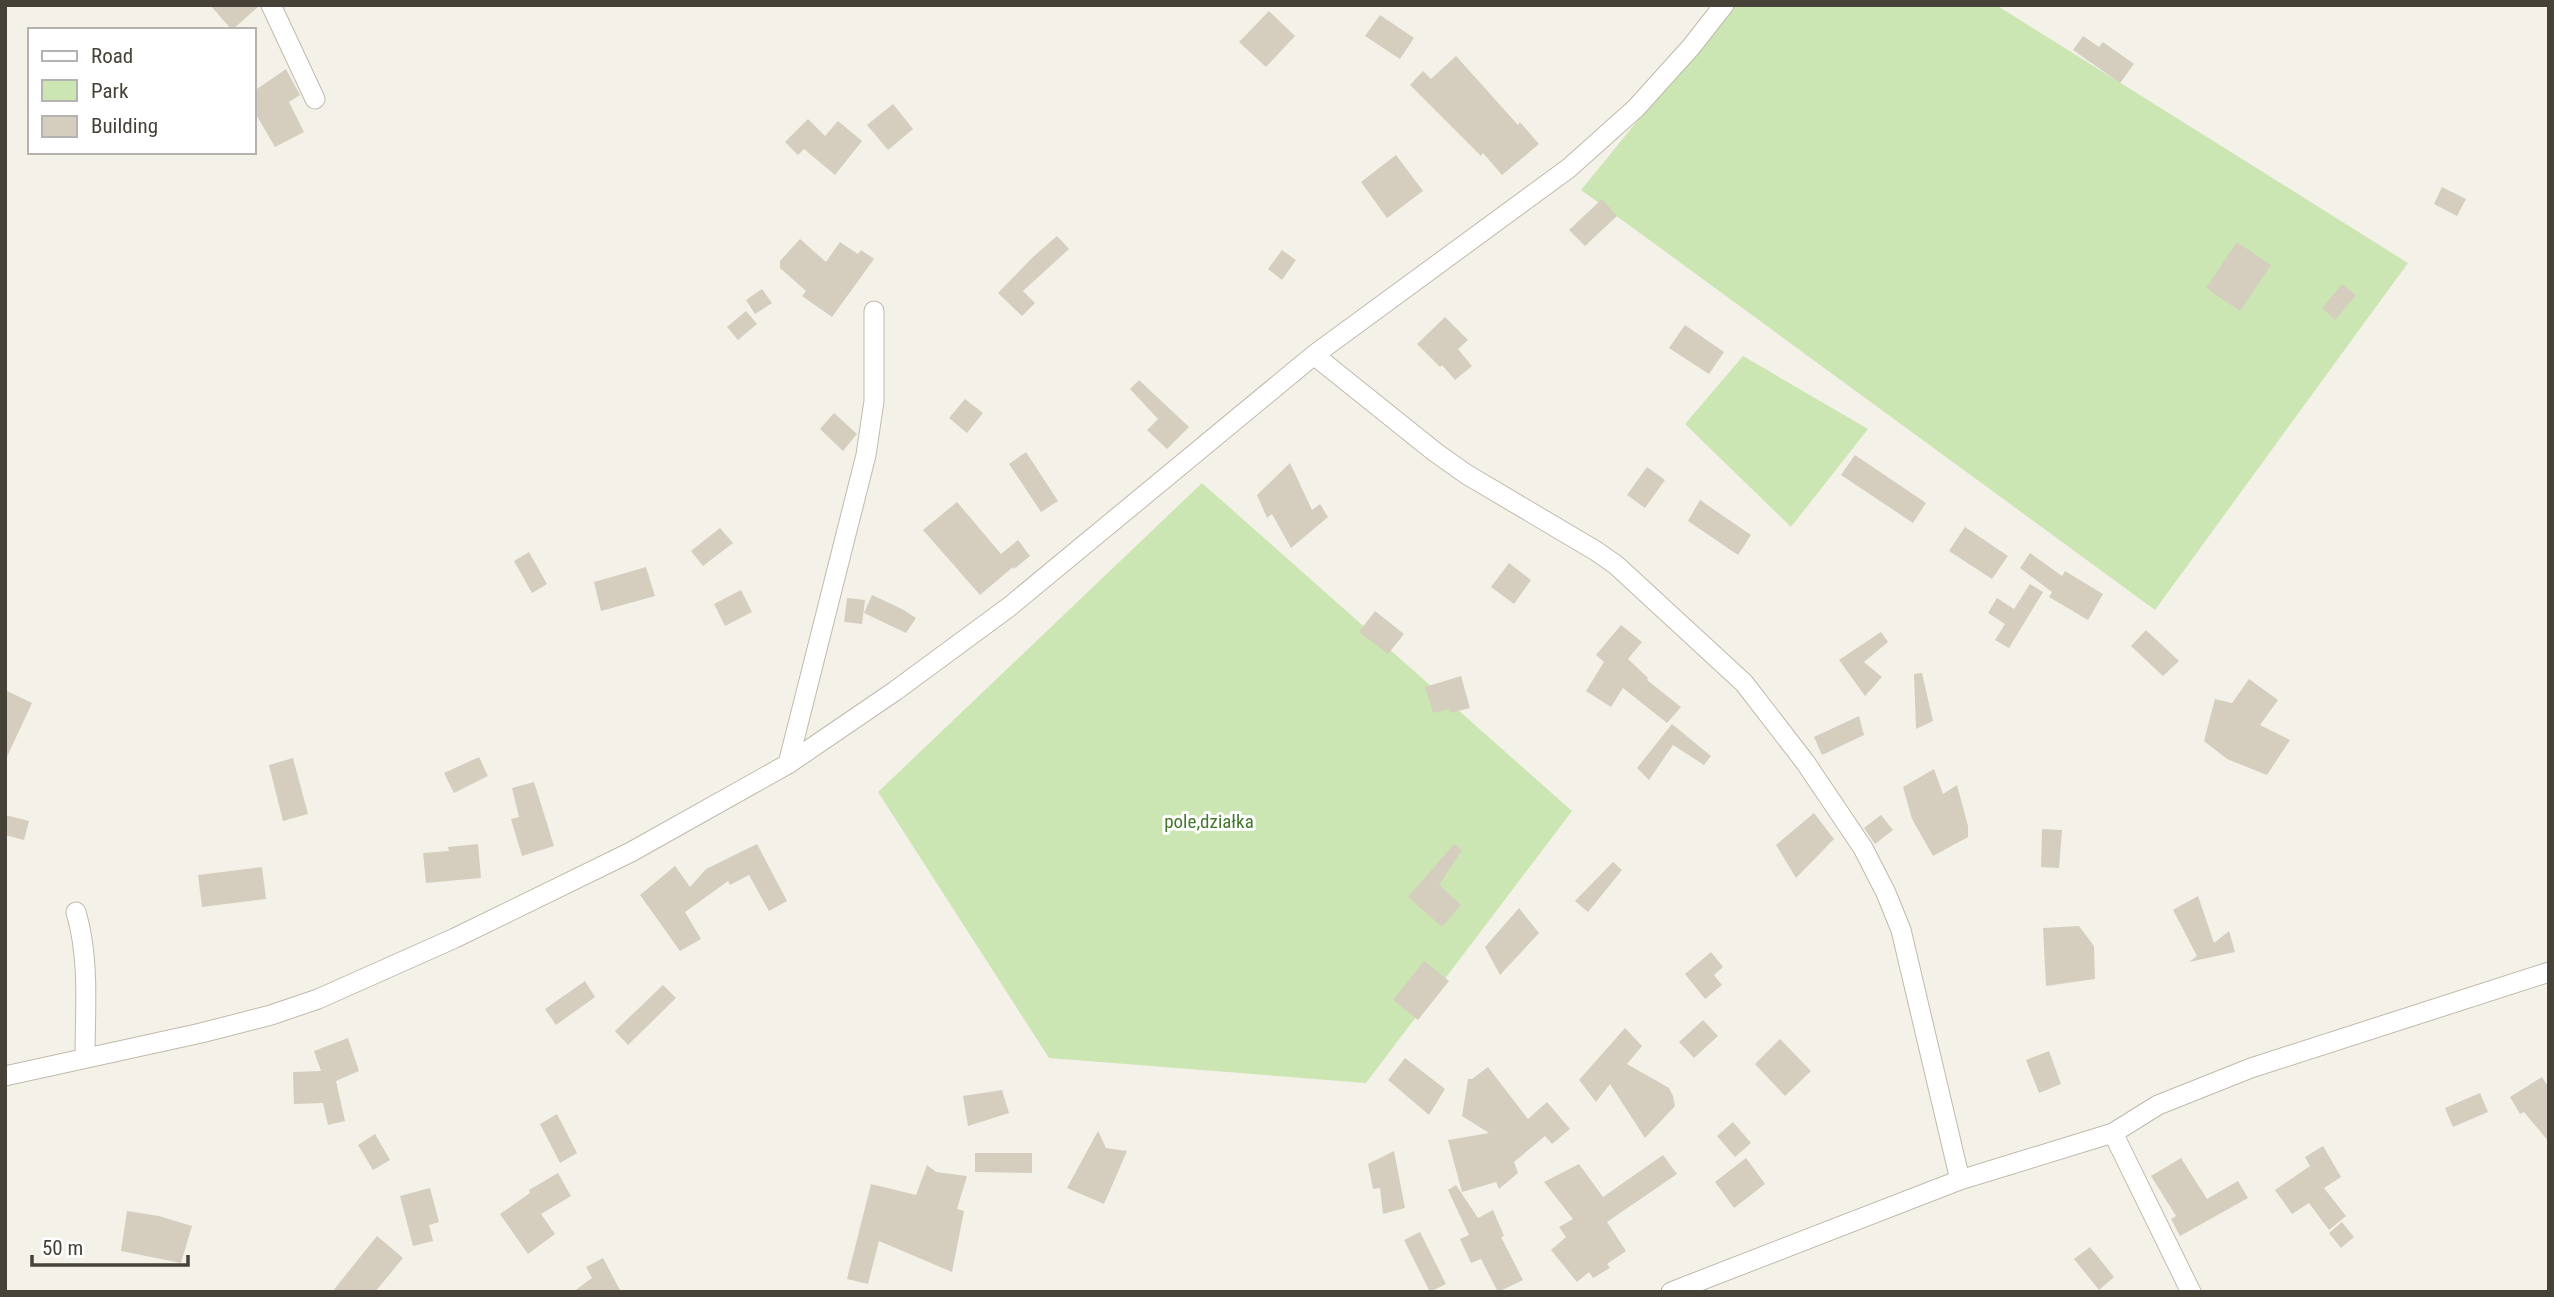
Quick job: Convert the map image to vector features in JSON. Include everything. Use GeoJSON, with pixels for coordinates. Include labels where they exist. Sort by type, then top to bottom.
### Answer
{"type":"FeatureCollection","features":[{"type":"Feature","properties":{"kind":"street"},"geometry":{"type":"LineString","coordinates":[[271,5],[315,99]]}},
{"type":"Feature","properties":{"kind":"street"},"geometry":{"type":"LineString","coordinates":[[5,1076],[201,1033],[271,1015],[318,999],[455,938],[631,852],[788,764],[895,691],[1009,607],[1314,355],[1569,168],[1636,108],[1691,47],[1724,5]]}},
{"type":"Feature","properties":{"kind":"street"},"geometry":{"type":"LineString","coordinates":[[788,764],[866,455],[874,401],[874,312]]}},
{"type":"Feature","properties":{"kind":"street"},"geometry":{"type":"LineString","coordinates":[[1314,355],[1455,467],[1616,565],[1744,683],[1805,762],[1863,848],[1886,892],[1901,930],[1960,1180]]}},
{"type":"Feature","properties":{"kind":"street"},"geometry":{"type":"LineString","coordinates":[[76,912],[86,967],[85,1058]]}},
{"type":"Feature","properties":{"kind":"street"},"geometry":{"type":"LineString","coordinates":[[1671,1292],[1960,1180],[2113,1133],[2158,1105],[2251,1069],[2549,972]]}},
{"type":"Feature","properties":{"kind":"street"},"geometry":{"type":"LineString","coordinates":[[2113,1133],[2191,1292]]}},
{"type":"Feature","properties":{"kind":"green space"},"geometry":{"type":"Polygon","coordinates":[[[1732,5],[1996,5],[2408,263],[2155,610],[1581,190],[1732,5]]]}},
{"type":"Feature","properties":{"kind":"green space"},"geometry":{"type":"Polygon","coordinates":[[[1743,356],[1868,429],[1791,527],[1685,424],[1743,356]]]}},
{"type":"Feature","properties":{"kind":"green space","name":"pole,działka"},"geometry":{"type":"Polygon","coordinates":[[[1202,483],[1572,811],[1366,1083],[1049,1058],[878,792],[1202,483]]]}},
{"type":"Feature","properties":{"kind":"building"},"geometry":{"type":"Polygon","coordinates":[[[210,5],[259,5],[234,28],[230,28],[210,5]]]}},
{"type":"Feature","properties":{"kind":"building"},"geometry":{"type":"Polygon","coordinates":[[[1269,11],[1295,36],[1266,67],[1239,42],[1269,11]]]}},
{"type":"Feature","properties":{"kind":"building"},"geometry":{"type":"Polygon","coordinates":[[[1380,15],[1414,38],[1400,59],[1365,36],[1380,15]]]}},
{"type":"Feature","properties":{"kind":"building"},"geometry":{"type":"Polygon","coordinates":[[[2083,36],[2099,47],[2103,42],[2134,64],[2120,83],[2073,50],[2083,36]]]}},
{"type":"Feature","properties":{"kind":"building"},"geometry":{"type":"Polygon","coordinates":[[[1456,56],[1518,125],[1520,122],[1539,144],[1502,175],[1483,153],[1481,156],[1410,85],[1423,71],[1431,79],[1456,56]]]}},
{"type":"Feature","properties":{"kind":"building"},"geometry":{"type":"Polygon","coordinates":[[[286,69],[300,95],[289,102],[304,132],[275,147],[256,114],[256,90],[286,69]]]}},
{"type":"Feature","properties":{"kind":"building"},"geometry":{"type":"Polygon","coordinates":[[[893,104],[913,129],[888,150],[867,125],[893,104]]]}},
{"type":"Feature","properties":{"kind":"building"},"geometry":{"type":"Polygon","coordinates":[[[808,119],[825,136],[838,121],[862,141],[835,175],[804,149],[798,155],[785,142],[808,119]]]}},
{"type":"Feature","properties":{"kind":"building"},"geometry":{"type":"Polygon","coordinates":[[[1396,155],[1423,191],[1387,218],[1361,182],[1396,155]]]}},
{"type":"Feature","properties":{"kind":"building"},"geometry":{"type":"Polygon","coordinates":[[[2442,187],[2466,199],[2457,216],[2434,204],[2442,187]]]}},
{"type":"Feature","properties":{"kind":"building"},"geometry":{"type":"Polygon","coordinates":[[[1602,199],[1617,216],[1585,246],[1569,230],[1602,199]]]}},
{"type":"Feature","properties":{"kind":"building"},"geometry":{"type":"Polygon","coordinates":[[[1057,236],[1069,249],[1023,291],[1035,303],[1022,316],[998,293],[1057,236]]]}},
{"type":"Feature","properties":{"kind":"building"},"geometry":{"type":"Polygon","coordinates":[[[800,239],[826,262],[840,242],[858,254],[861,250],[874,259],[832,317],[802,296],[806,291],[780,268],[780,261],[800,239]]]}},
{"type":"Feature","properties":{"kind":"building"},"geometry":{"type":"Polygon","coordinates":[[[2237,242],[2271,265],[2240,311],[2206,288],[2237,242]]]}},
{"type":"Feature","properties":{"kind":"building"},"geometry":{"type":"Polygon","coordinates":[[[1282,250],[1296,260],[1282,280],[1268,269],[1282,250]]]}},
{"type":"Feature","properties":{"kind":"building"},"geometry":{"type":"Polygon","coordinates":[[[2342,284],[2356,295],[2335,320],[2322,308],[2342,284]]]}},
{"type":"Feature","properties":{"kind":"building"},"geometry":{"type":"Polygon","coordinates":[[[762,289],[772,303],[755,314],[746,300],[762,289]]]}},
{"type":"Feature","properties":{"kind":"building"},"geometry":{"type":"Polygon","coordinates":[[[746,311],[757,324],[738,340],[727,327],[746,311]]]}},
{"type":"Feature","properties":{"kind":"building"},"geometry":{"type":"Polygon","coordinates":[[[1445,317],[1468,340],[1458,349],[1472,366],[1455,380],[1417,344],[1445,317]]]}},
{"type":"Feature","properties":{"kind":"building"},"geometry":{"type":"Polygon","coordinates":[[[1685,325],[1724,352],[1709,374],[1669,348],[1685,325]]]}},
{"type":"Feature","properties":{"kind":"building"},"geometry":{"type":"Polygon","coordinates":[[[1139,380],[1189,427],[1167,449],[1147,430],[1158,419],[1130,389],[1139,380]]]}},
{"type":"Feature","properties":{"kind":"building"},"geometry":{"type":"Polygon","coordinates":[[[965,399],[983,413],[967,433],[949,418],[965,399]]]}},
{"type":"Feature","properties":{"kind":"building"},"geometry":{"type":"Polygon","coordinates":[[[834,413],[857,434],[843,451],[820,429],[834,413]]]}},
{"type":"Feature","properties":{"kind":"building"},"geometry":{"type":"Polygon","coordinates":[[[1026,452],[1058,501],[1041,512],[1009,464],[1026,452]]]}},
{"type":"Feature","properties":{"kind":"building"},"geometry":{"type":"Polygon","coordinates":[[[1855,455],[1926,503],[1913,523],[1841,475],[1855,455]]]}},
{"type":"Feature","properties":{"kind":"building"},"geometry":{"type":"Polygon","coordinates":[[[1290,463],[1312,510],[1320,504],[1328,517],[1291,548],[1272,514],[1267,518],[1257,495],[1290,463]]]}},
{"type":"Feature","properties":{"kind":"building"},"geometry":{"type":"Polygon","coordinates":[[[1647,467],[1665,480],[1645,508],[1627,495],[1647,467]]]}},
{"type":"Feature","properties":{"kind":"building"},"geometry":{"type":"Polygon","coordinates":[[[1700,500],[1751,535],[1738,555],[1688,521],[1700,500]]]}},
{"type":"Feature","properties":{"kind":"building"},"geometry":{"type":"Polygon","coordinates":[[[957,502],[1001,554],[1018,540],[1030,556],[980,595],[923,530],[957,502]]]}},
{"type":"Feature","properties":{"kind":"building"},"geometry":{"type":"Polygon","coordinates":[[[1965,527],[2008,556],[1992,579],[1949,551],[1965,527]]]}},
{"type":"Feature","properties":{"kind":"building"},"geometry":{"type":"Polygon","coordinates":[[[720,528],[733,543],[703,566],[691,551],[720,528]]]}},
{"type":"Feature","properties":{"kind":"building"},"geometry":{"type":"Polygon","coordinates":[[[529,552],[547,584],[532,593],[514,561],[529,552]]]}},
{"type":"Feature","properties":{"kind":"building"},"geometry":{"type":"Polygon","coordinates":[[[2030,553],[2062,576],[2065,571],[2103,594],[2088,620],[2049,597],[2052,592],[2020,568],[2030,553]]]}},
{"type":"Feature","properties":{"kind":"building"},"geometry":{"type":"Polygon","coordinates":[[[1509,563],[1531,580],[1514,604],[1491,587],[1509,563]]]}},
{"type":"Feature","properties":{"kind":"building"},"geometry":{"type":"Polygon","coordinates":[[[646,567],[655,596],[601,611],[594,582],[646,567]]]}},
{"type":"Feature","properties":{"kind":"building"},"geometry":{"type":"Polygon","coordinates":[[[2030,584],[2043,592],[2009,648],[1995,640],[2005,624],[1988,613],[1997,598],[2014,609],[2030,584]]]}},
{"type":"Feature","properties":{"kind":"building"},"geometry":{"type":"Polygon","coordinates":[[[741,590],[752,612],[725,626],[714,604],[741,590]]]}},
{"type":"Feature","properties":{"kind":"building"},"geometry":{"type":"Polygon","coordinates":[[[872,595],[916,618],[906,633],[864,613],[872,595]]]}},
{"type":"Feature","properties":{"kind":"building"},"geometry":{"type":"Polygon","coordinates":[[[847,598],[865,600],[862,624],[844,622],[847,598]]]}},
{"type":"Feature","properties":{"kind":"building"},"geometry":{"type":"Polygon","coordinates":[[[1375,611],[1404,634],[1388,654],[1359,632],[1375,611]]]}},
{"type":"Feature","properties":{"kind":"building"},"geometry":{"type":"Polygon","coordinates":[[[1621,625],[1642,642],[1628,659],[1647,680],[1681,707],[1667,723],[1623,688],[1611,707],[1586,691],[1604,662],[1596,655],[1621,625]]]}},
{"type":"Feature","properties":{"kind":"building"},"geometry":{"type":"Polygon","coordinates":[[[2146,630],[2179,661],[2163,676],[2131,646],[2146,630]]]}},
{"type":"Feature","properties":{"kind":"building"},"geometry":{"type":"Polygon","coordinates":[[[1881,632],[1888,642],[1864,662],[1882,677],[1865,696],[1839,660],[1881,632]]]}},
{"type":"Feature","properties":{"kind":"building"},"geometry":{"type":"Polygon","coordinates":[[[1922,673],[1933,721],[1916,729],[1914,674],[1922,673]]]}},
{"type":"Feature","properties":{"kind":"building"},"geometry":{"type":"Polygon","coordinates":[[[1461,676],[1470,708],[1450,713],[1449,709],[1433,713],[1425,687],[1461,676]]]}},
{"type":"Feature","properties":{"kind":"building"},"geometry":{"type":"Polygon","coordinates":[[[2249,679],[2278,700],[2260,725],[2290,740],[2267,775],[2227,759],[2204,741],[2215,699],[2232,703],[2249,679]]]}},
{"type":"Feature","properties":{"kind":"building"},"geometry":{"type":"Polygon","coordinates":[[[5,690],[32,703],[5,761],[5,690]]]}},
{"type":"Feature","properties":{"kind":"building"},"geometry":{"type":"Polygon","coordinates":[[[1859,716],[1864,735],[1822,755],[1814,737],[1859,716]]]}},
{"type":"Feature","properties":{"kind":"building"},"geometry":{"type":"Polygon","coordinates":[[[1672,724],[1711,756],[1704,765],[1673,745],[1649,780],[1637,768],[1672,724]]]}},
{"type":"Feature","properties":{"kind":"building"},"geometry":{"type":"Polygon","coordinates":[[[479,757],[488,776],[454,793],[444,773],[479,757]]]}},
{"type":"Feature","properties":{"kind":"building"},"geometry":{"type":"Polygon","coordinates":[[[293,758],[308,814],[283,821],[269,765],[293,758]]]}},
{"type":"Feature","properties":{"kind":"building"},"geometry":{"type":"Polygon","coordinates":[[[1934,769],[1943,794],[1957,785],[1968,826],[1968,837],[1933,856],[1912,819],[1903,787],[1934,769]]]}},
{"type":"Feature","properties":{"kind":"building"},"geometry":{"type":"Polygon","coordinates":[[[534,782],[554,846],[522,856],[511,819],[519,817],[512,788],[534,782]]]}},
{"type":"Feature","properties":{"kind":"building"},"geometry":{"type":"Polygon","coordinates":[[[1814,813],[1834,839],[1796,878],[1776,845],[1814,813]]]}},
{"type":"Feature","properties":{"kind":"building"},"geometry":{"type":"Polygon","coordinates":[[[5,815],[29,821],[24,840],[5,835],[5,815]]]}},
{"type":"Feature","properties":{"kind":"building"},"geometry":{"type":"Polygon","coordinates":[[[1881,815],[1893,830],[1875,844],[1864,828],[1881,815]]]}},
{"type":"Feature","properties":{"kind":"building"},"geometry":{"type":"Polygon","coordinates":[[[2042,829],[2062,830],[2059,868],[2041,867],[2042,829]]]}},
{"type":"Feature","properties":{"kind":"building"},"geometry":{"type":"Polygon","coordinates":[[[478,844],[481,878],[426,883],[423,853],[449,851],[448,847],[478,844]]]}},
{"type":"Feature","properties":{"kind":"building"},"geometry":{"type":"Polygon","coordinates":[[[757,844],[787,901],[769,911],[749,875],[730,885],[728,881],[685,912],[701,939],[680,951],[640,895],[675,866],[690,887],[706,869],[757,844]]]}},
{"type":"Feature","properties":{"kind":"building"},"geometry":{"type":"Polygon","coordinates":[[[1454,844],[1462,850],[1439,885],[1461,905],[1442,927],[1408,897],[1454,844]]]}},
{"type":"Feature","properties":{"kind":"building"},"geometry":{"type":"Polygon","coordinates":[[[1613,862],[1622,870],[1588,912],[1575,901],[1613,862]]]}},
{"type":"Feature","properties":{"kind":"building"},"geometry":{"type":"Polygon","coordinates":[[[262,867],[266,899],[202,907],[198,875],[262,867]]]}},
{"type":"Feature","properties":{"kind":"building"},"geometry":{"type":"Polygon","coordinates":[[[2198,896],[2214,943],[2229,931],[2235,952],[2189,962],[2197,956],[2173,910],[2198,896]]]}},
{"type":"Feature","properties":{"kind":"building"},"geometry":{"type":"Polygon","coordinates":[[[1519,908],[1539,933],[1500,975],[1485,947],[1519,908]]]}},
{"type":"Feature","properties":{"kind":"building"},"geometry":{"type":"Polygon","coordinates":[[[2079,926],[2094,946],[2095,979],[2046,986],[2043,928],[2079,926]]]}},
{"type":"Feature","properties":{"kind":"building"},"geometry":{"type":"Polygon","coordinates":[[[1711,952],[1723,967],[1714,975],[1722,985],[1705,999],[1685,974],[1711,952]]]}},
{"type":"Feature","properties":{"kind":"building"},"geometry":{"type":"Polygon","coordinates":[[[1424,961],[1449,981],[1418,1020],[1393,1000],[1424,961]]]}},
{"type":"Feature","properties":{"kind":"building"},"geometry":{"type":"Polygon","coordinates":[[[585,981],[595,997],[556,1025],[545,1009],[585,981]]]}},
{"type":"Feature","properties":{"kind":"building"},"geometry":{"type":"Polygon","coordinates":[[[663,985],[676,998],[628,1045],[615,1031],[663,985]]]}},
{"type":"Feature","properties":{"kind":"building"},"geometry":{"type":"Polygon","coordinates":[[[1703,1020],[1718,1036],[1694,1058],[1679,1042],[1703,1020]]]}},
{"type":"Feature","properties":{"kind":"building"},"geometry":{"type":"Polygon","coordinates":[[[1625,1028],[1642,1046],[1627,1064],[1669,1088],[1675,1106],[1645,1138],[1610,1084],[1596,1102],[1579,1080],[1625,1028]]]}},
{"type":"Feature","properties":{"kind":"building"},"geometry":{"type":"Polygon","coordinates":[[[348,1038],[359,1071],[336,1081],[345,1121],[328,1125],[323,1103],[294,1104],[293,1072],[321,1071],[314,1051],[348,1038]]]}},
{"type":"Feature","properties":{"kind":"building"},"geometry":{"type":"Polygon","coordinates":[[[1780,1039],[1811,1071],[1785,1096],[1755,1064],[1780,1039]]]}},
{"type":"Feature","properties":{"kind":"building"},"geometry":{"type":"Polygon","coordinates":[[[2049,1051],[2061,1084],[2039,1093],[2026,1060],[2049,1051]]]}},
{"type":"Feature","properties":{"kind":"building"},"geometry":{"type":"Polygon","coordinates":[[[1405,1058],[1445,1089],[1429,1115],[1388,1080],[1405,1058]]]}},
{"type":"Feature","properties":{"kind":"building"},"geometry":{"type":"Polygon","coordinates":[[[1488,1067],[1528,1119],[1547,1102],[1570,1129],[1552,1144],[1545,1136],[1514,1162],[1518,1173],[1499,1189],[1496,1182],[1462,1192],[1448,1140],[1489,1133],[1462,1116],[1468,1079],[1488,1067]]]}},
{"type":"Feature","properties":{"kind":"building"},"geometry":{"type":"Polygon","coordinates":[[[2542,1077],[2549,1088],[2549,1142],[2524,1112],[2520,1114],[2510,1097],[2542,1077]]]}},
{"type":"Feature","properties":{"kind":"building"},"geometry":{"type":"Polygon","coordinates":[[[1002,1090],[1009,1113],[968,1126],[963,1096],[1002,1090]]]}},
{"type":"Feature","properties":{"kind":"building"},"geometry":{"type":"Polygon","coordinates":[[[2480,1093],[2488,1112],[2453,1127],[2445,1108],[2480,1093]]]}},
{"type":"Feature","properties":{"kind":"building"},"geometry":{"type":"Polygon","coordinates":[[[557,1114],[577,1153],[560,1163],[540,1124],[557,1114]]]}},
{"type":"Feature","properties":{"kind":"building"},"geometry":{"type":"Polygon","coordinates":[[[1733,1122],[1751,1143],[1735,1157],[1717,1136],[1733,1122]]]}},
{"type":"Feature","properties":{"kind":"building"},"geometry":{"type":"Polygon","coordinates":[[[1098,1131],[1106,1148],[1127,1151],[1104,1204],[1067,1188],[1098,1131]]]}},
{"type":"Feature","properties":{"kind":"building"},"geometry":{"type":"Polygon","coordinates":[[[375,1134],[390,1160],[373,1170],[358,1145],[375,1134]]]}},
{"type":"Feature","properties":{"kind":"building"},"geometry":{"type":"Polygon","coordinates":[[[2323,1146],[2341,1177],[2324,1188],[2346,1216],[2329,1230],[2309,1203],[2292,1214],[2275,1190],[2310,1166],[2305,1157],[2323,1146]]]}},
{"type":"Feature","properties":{"kind":"building"},"geometry":{"type":"Polygon","coordinates":[[[1394,1151],[1405,1208],[1383,1214],[1380,1188],[1373,1189],[1368,1164],[1394,1151]]]}},
{"type":"Feature","properties":{"kind":"building"},"geometry":{"type":"Polygon","coordinates":[[[975,1153],[1032,1153],[1032,1173],[975,1172],[975,1153]]]}},
{"type":"Feature","properties":{"kind":"building"},"geometry":{"type":"Polygon","coordinates":[[[1663,1155],[1677,1174],[1607,1222],[1626,1251],[1607,1264],[1610,1268],[1593,1278],[1589,1272],[1577,1282],[1551,1250],[1566,1237],[1559,1227],[1573,1219],[1544,1182],[1579,1164],[1603,1197],[1663,1155]]]}},
{"type":"Feature","properties":{"kind":"building"},"geometry":{"type":"Polygon","coordinates":[[[1746,1158],[1765,1184],[1734,1208],[1715,1182],[1746,1158]]]}},
{"type":"Feature","properties":{"kind":"building"},"geometry":{"type":"Polygon","coordinates":[[[2181,1158],[2207,1199],[2238,1181],[2248,1198],[2180,1236],[2171,1219],[2176,1216],[2151,1176],[2181,1158]]]}},
{"type":"Feature","properties":{"kind":"building"},"geometry":{"type":"Polygon","coordinates":[[[927,1165],[936,1172],[967,1176],[957,1209],[964,1211],[952,1272],[879,1241],[868,1284],[847,1279],[871,1184],[916,1195],[927,1165]]]}},
{"type":"Feature","properties":{"kind":"building"},"geometry":{"type":"Polygon","coordinates":[[[558,1173],[571,1196],[541,1214],[555,1234],[528,1254],[500,1214],[530,1193],[529,1190],[558,1173]]]}},
{"type":"Feature","properties":{"kind":"building"},"geometry":{"type":"Polygon","coordinates":[[[1456,1185],[1478,1218],[1493,1210],[1504,1236],[1501,1237],[1523,1280],[1498,1292],[1481,1259],[1471,1263],[1460,1239],[1469,1235],[1448,1190],[1456,1185]]]}},
{"type":"Feature","properties":{"kind":"building"},"geometry":{"type":"Polygon","coordinates":[[[430,1188],[439,1222],[429,1225],[433,1241],[413,1246],[400,1196],[430,1188]]]}},
{"type":"Feature","properties":{"kind":"building"},"geometry":{"type":"Polygon","coordinates":[[[127,1211],[159,1216],[192,1226],[181,1263],[121,1251],[127,1211]]]}},
{"type":"Feature","properties":{"kind":"building"},"geometry":{"type":"Polygon","coordinates":[[[2342,1222],[2354,1237],[2341,1248],[2329,1233],[2342,1222]]]}},
{"type":"Feature","properties":{"kind":"building"},"geometry":{"type":"Polygon","coordinates":[[[1420,1232],[1446,1284],[1430,1292],[1404,1240],[1420,1232]]]}},
{"type":"Feature","properties":{"kind":"building"},"geometry":{"type":"Polygon","coordinates":[[[377,1236],[403,1258],[375,1292],[332,1292],[377,1236]]]}},
{"type":"Feature","properties":{"kind":"building"},"geometry":{"type":"Polygon","coordinates":[[[2090,1247],[2114,1277],[2099,1290],[2074,1259],[2090,1247]]]}},
{"type":"Feature","properties":{"kind":"building"},"geometry":{"type":"Polygon","coordinates":[[[603,1258],[621,1292],[573,1292],[592,1278],[586,1267],[603,1258]]]}}]}
